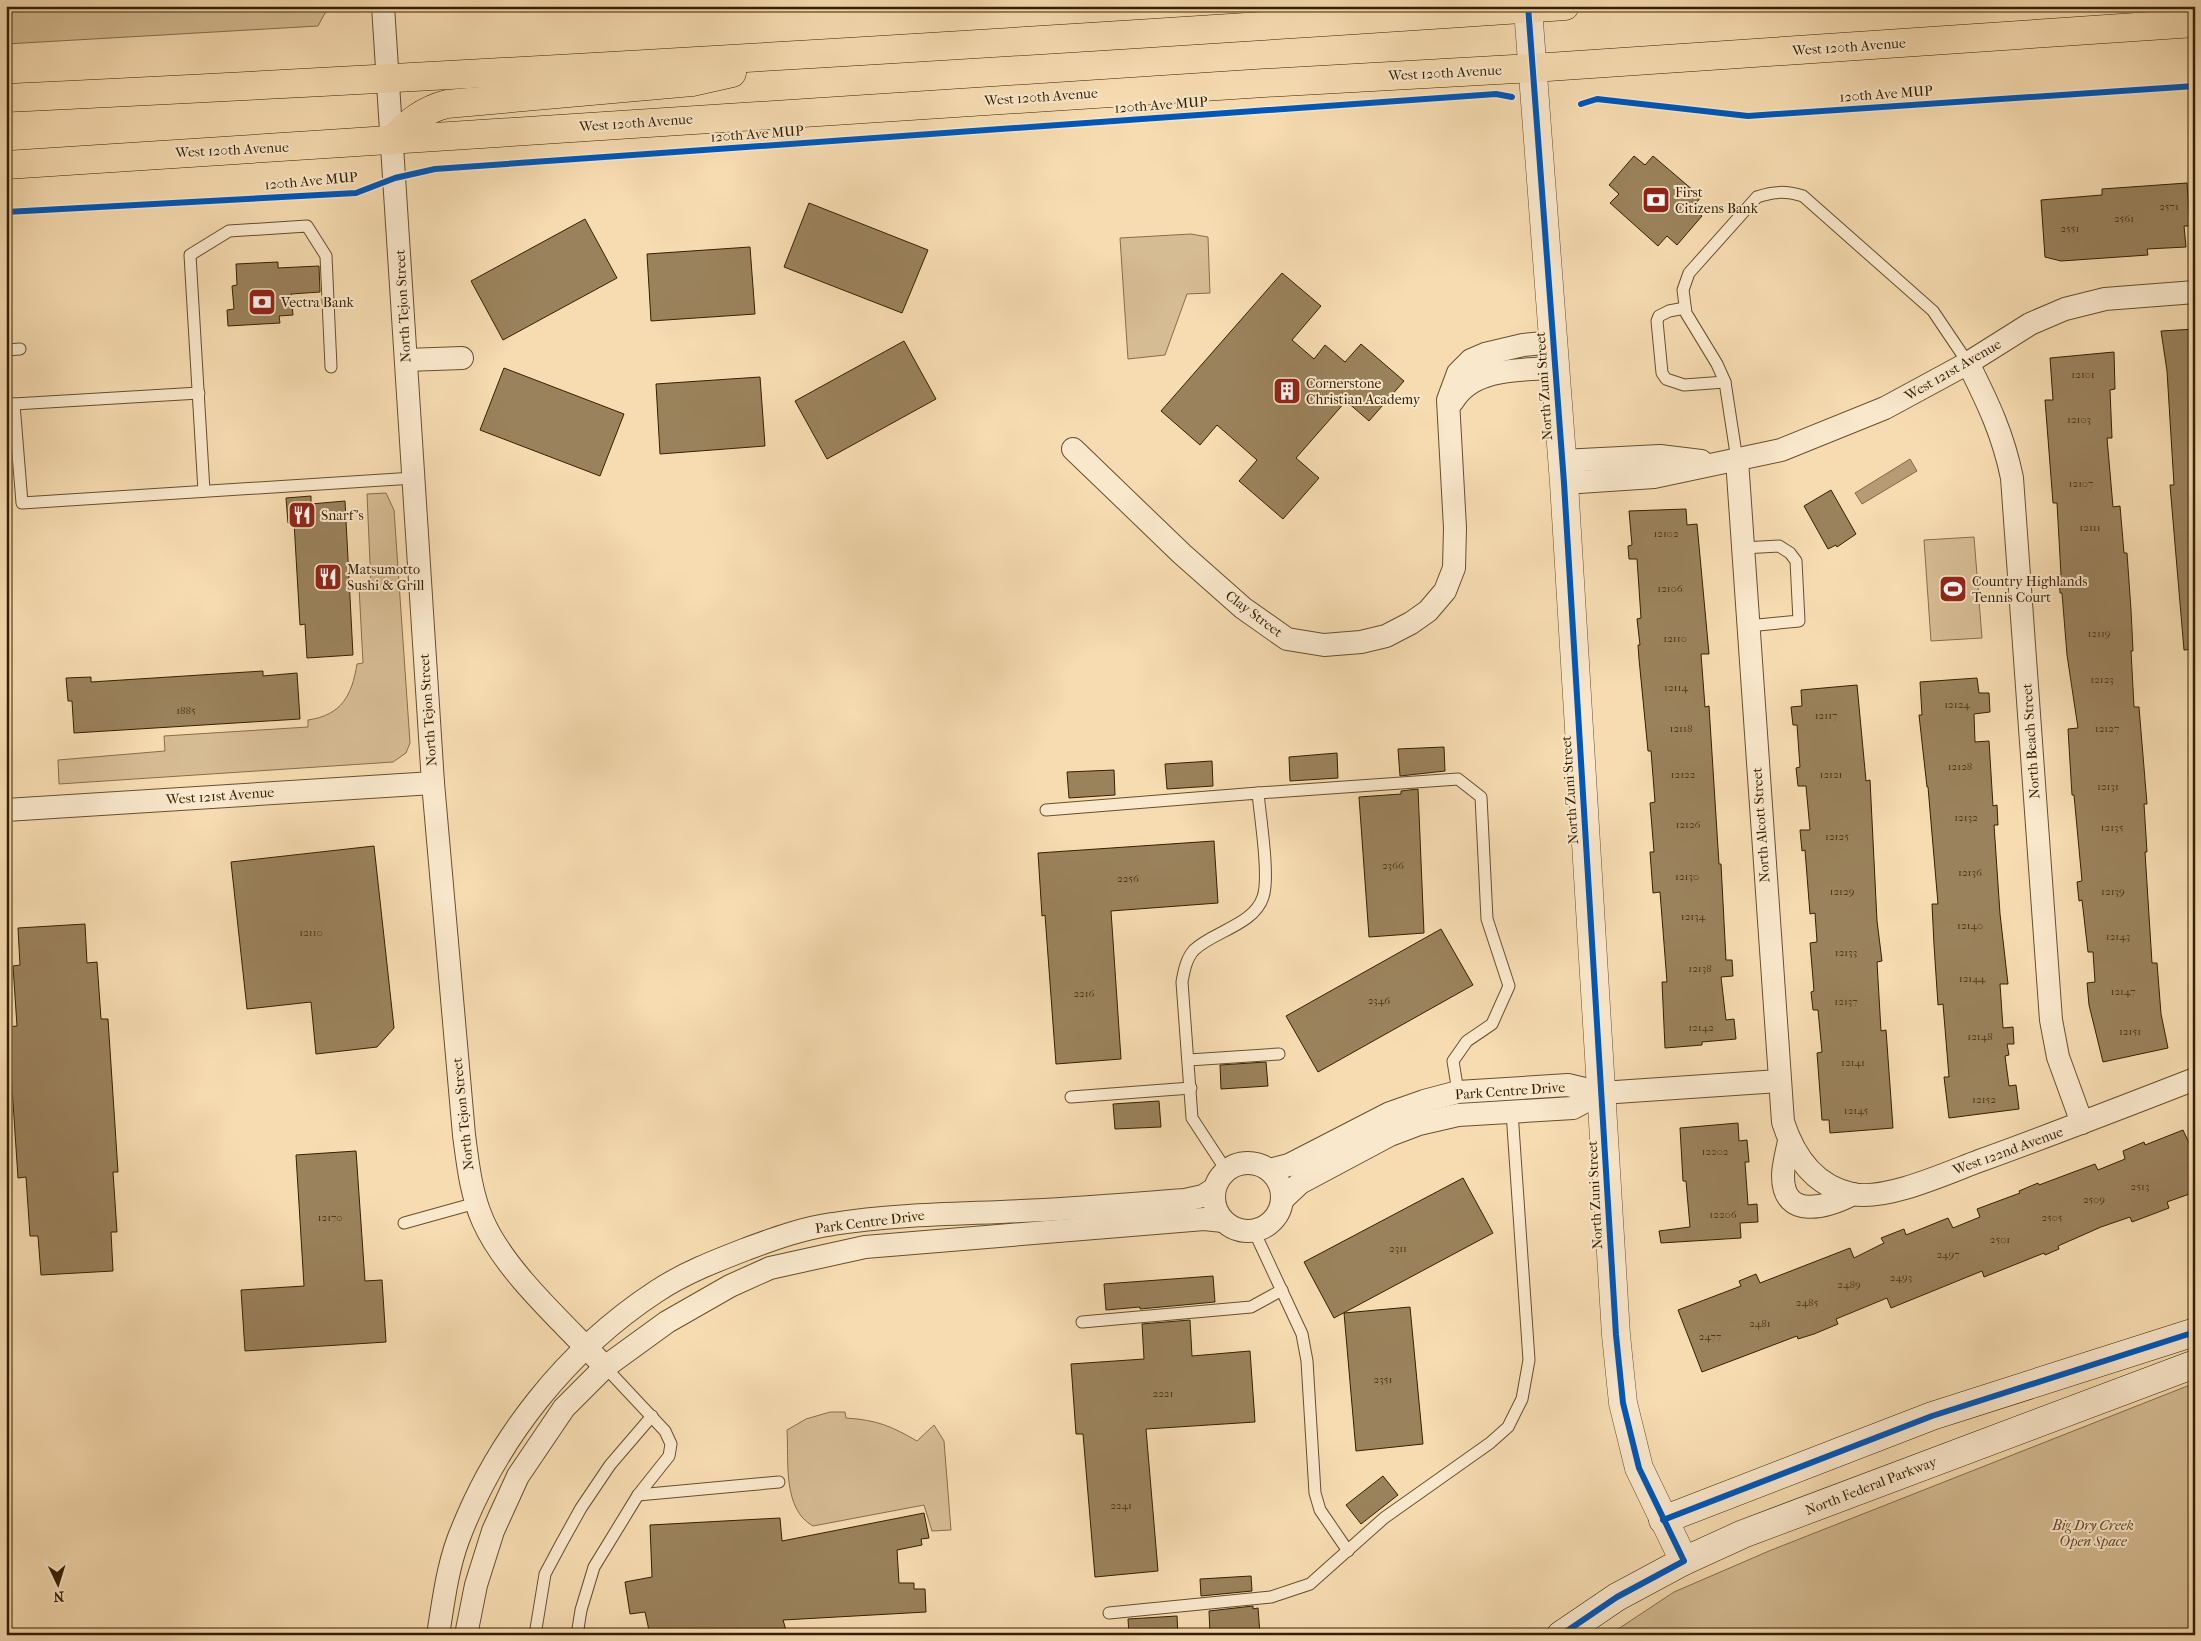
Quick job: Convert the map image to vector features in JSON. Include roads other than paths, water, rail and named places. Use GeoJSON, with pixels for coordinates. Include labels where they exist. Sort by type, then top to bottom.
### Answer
{"type":"FeatureCollection","features":[{"type":"Feature","properties":{"kind":"main road"},"geometry":{"type":"LineString","coordinates":[[6,98],[388,80],[815,55],[1565,6]]}},
{"type":"Feature","properties":{"kind":"main road","name":"West 120th Avenue"},"geometry":{"type":"LineString","coordinates":[[6,165],[175,152],[391,141],[662,121],[1533,68],[2195,23]]}},
{"type":"Feature","properties":{"kind":"main road"},"geometry":{"type":"LineString","coordinates":[[391,141],[409,122],[430,108],[447,104],[692,82],[815,55]]}},
{"type":"Feature","properties":{"kind":"street","name":"North Tejon Street"},"geometry":{"type":"LineString","coordinates":[[383,6],[433,783],[464,1136],[470,1181],[476,1203],[495,1244],[515,1272],[605,1367]]}},
{"type":"Feature","properties":{"kind":"street","name":"North Zuni Street"},"geometry":{"type":"LineString","coordinates":[[1528,8],[1563,472],[1616,1335],[1623,1403],[1639,1468],[1684,1561]]}},
{"type":"Feature","properties":{"kind":"street","name":"West 121st Avenue"},"geometry":{"type":"LineString","coordinates":[[1563,472],[1654,477],[1781,450],[1885,408],[1968,363],[2030,324],[2065,308],[2106,299],[2195,292]]}},
{"type":"Feature","properties":{"kind":"street","name":"Clay Street"},"geometry":{"type":"LineString","coordinates":[[1073,449],[1243,608],[1287,639],[1324,645],[1361,642],[1386,636],[1411,623],[1428,611],[1444,591],[1454,568],[1455,528],[1448,414],[1454,399],[1463,388],[1473,381],[1554,355]]}},
{"type":"Feature","properties":{"kind":"street"},"geometry":{"type":"LineString","coordinates":[[406,360],[462,358]]}},
{"type":"Feature","properties":{"kind":"street","name":"North Beach Street"},"geometry":{"type":"LineString","coordinates":[[1968,363],[1993,414],[2005,446],[2012,478],[2051,1020],[2058,1056],[2082,1123]]}},
{"type":"Feature","properties":{"kind":"street","name":"North Alcott Street"},"geometry":{"type":"LineString","coordinates":[[1737,460],[1783,1122],[1789,1141],[1809,1171],[1819,1179]]}},
{"type":"Feature","properties":{"kind":"street","name":"West 121st Avenue"},"geometry":{"type":"LineString","coordinates":[[6,810],[433,783]]}},
{"type":"Feature","properties":{"kind":"street","name":"West 122nd Avenue"},"geometry":{"type":"LineString","coordinates":[[1819,1179],[1836,1189],[1853,1194],[1883,1194],[1935,1178],[2195,1079]]}},
{"type":"Feature","properties":{"kind":"street"},"geometry":{"type":"LineString","coordinates":[[1602,1093],[1779,1081]]}},
{"type":"Feature","properties":{"kind":"street","name":"Park Centre Drive"},"geometry":{"type":"LineString","coordinates":[[1269,1170],[1289,1165],[1390,1113],[1458,1092],[1568,1086],[1602,1093]]}},
{"type":"Feature","properties":{"kind":"street","name":"Park Centre Drive"},"geometry":{"type":"LineString","coordinates":[[1283,1200],[1300,1183],[1390,1135],[1419,1124],[1458,1115],[1573,1108],[1602,1093]]}},
{"type":"Feature","properties":{"kind":"street"},"geometry":{"type":"LineString","coordinates":[[1789,1141],[1783,1175],[1789,1198],[1796,1204],[1807,1207],[1822,1207],[1853,1194]]}},
{"type":"Feature","properties":{"kind":"street"},"geometry":{"type":"LineString","coordinates":[[1247,1162],[1259,1164],[1269,1170],[1279,1183],[1283,1200],[1274,1220],[1265,1227],[1254,1231],[1237,1229],[1223,1221],[1215,1206],[1214,1189],[1226,1170],[1236,1164],[1247,1162]]}},
{"type":"Feature","properties":{"kind":"street","name":"Park Centre Drive"},"geometry":{"type":"LineString","coordinates":[[438,1635],[458,1542],[480,1492],[505,1446],[535,1402],[586,1347],[658,1290],[710,1262],[785,1235],[832,1224],[910,1215],[1025,1211],[1185,1200],[1203,1196],[1214,1189]]}},
{"type":"Feature","properties":{"kind":"street","name":"Park Centre Drive"},"geometry":{"type":"LineString","coordinates":[[466,1635],[476,1585],[493,1531],[518,1476],[564,1408],[605,1367],[667,1322],[730,1286],[770,1268],[865,1247],[1204,1220],[1223,1221]]}},
{"type":"Feature","properties":{"kind":"street"},"geometry":{"type":"LineString","coordinates":[[1663,1520],[1932,1416],[2195,1332]]}},
{"type":"Feature","properties":{"kind":"street","name":"North Federal Parkway"},"geometry":{"type":"LineString","coordinates":[[1561,1635],[1617,1597],[1684,1561],[1744,1534],[2195,1364]]}},
{"type":"Feature","properties":{"kind":"lane"},"geometry":{"type":"LineString","coordinates":[[1737,460],[1725,382],[1685,308],[1683,290],[1689,273],[1757,197],[1769,192],[1787,191],[1803,196],[1933,312],[1968,363]]}},
{"type":"Feature","properties":{"kind":"lane"},"geometry":{"type":"LineString","coordinates":[[204,491],[190,255],[229,231],[307,226],[326,256],[331,367]]}},
{"type":"Feature","properties":{"kind":"lane"},"geometry":{"type":"LineString","coordinates":[[1685,308],[1669,311],[1658,316],[1662,373],[1666,379],[1684,385],[1725,382]]}},
{"type":"Feature","properties":{"kind":"lane"},"geometry":{"type":"LineString","coordinates":[[6,350],[20,349]]}},
{"type":"Feature","properties":{"kind":"lane"},"geometry":{"type":"LineString","coordinates":[[198,393],[10,405],[22,503],[414,478]]}},
{"type":"Feature","properties":{"kind":"lane"},"geometry":{"type":"LineString","coordinates":[[1743,548],[1779,546],[1790,553],[1796,561],[1799,620],[1748,626]]}},
{"type":"Feature","properties":{"kind":"lane"},"geometry":{"type":"LineString","coordinates":[[1046,810],[1458,779],[1481,797],[1487,919],[1509,986],[1492,1024],[1466,1041],[1453,1061],[1458,1092]]}},
{"type":"Feature","properties":{"kind":"lane"},"geometry":{"type":"LineString","coordinates":[[1226,1170],[1192,1118],[1182,982],[1186,963],[1194,950],[1253,913],[1263,897],[1265,879],[1258,793]]}},
{"type":"Feature","properties":{"kind":"lane"},"geometry":{"type":"LineString","coordinates":[[1189,1060],[1279,1054]]}},
{"type":"Feature","properties":{"kind":"lane"},"geometry":{"type":"LineString","coordinates":[[1071,1097],[1191,1088]]}},
{"type":"Feature","properties":{"kind":"lane"},"geometry":{"type":"LineString","coordinates":[[1109,1613],[1271,1597],[1310,1584],[1384,1518],[1490,1443],[1508,1427],[1522,1399],[1529,1360],[1512,1112]]}},
{"type":"Feature","properties":{"kind":"lane"},"geometry":{"type":"LineString","coordinates":[[404,1223],[476,1203]]}},
{"type":"Feature","properties":{"kind":"lane"},"geometry":{"type":"LineString","coordinates":[[1254,1231],[1302,1334],[1307,1361],[1316,1493],[1320,1510],[1348,1551]]}},
{"type":"Feature","properties":{"kind":"lane"},"geometry":{"type":"LineString","coordinates":[[1082,1322],[1251,1307],[1282,1290]]}},
{"type":"Feature","properties":{"kind":"lane"},"geometry":{"type":"LineString","coordinates":[[577,1635],[581,1610],[594,1567],[638,1495],[669,1456],[671,1444],[665,1431],[605,1367]]}},
{"type":"Feature","properties":{"kind":"lane"},"geometry":{"type":"LineString","coordinates":[[535,1635],[545,1574],[561,1544],[581,1508],[610,1465],[652,1416]]}},
{"type":"Feature","properties":{"kind":"lane"},"geometry":{"type":"LineString","coordinates":[[638,1495],[779,1482]]}},
{"type":"Feature","properties":{"kind":"place","name":"First Citizens Bank"},"geometry":{"type":"Point","coordinates":[1656,200]}},
{"type":"Feature","properties":{"kind":"place","name":"Vectra Bank"},"geometry":{"type":"Point","coordinates":[262,302]}},
{"type":"Feature","properties":{"kind":"place","name":"Cornerstone Christian Academy"},"geometry":{"type":"Point","coordinates":[1287,391]}},
{"type":"Feature","properties":{"kind":"place","name":"Snarf's"},"geometry":{"type":"Point","coordinates":[302,515]}},
{"type":"Feature","properties":{"kind":"place","name":"Matsumotto Sushi & Grill"},"geometry":{"type":"Point","coordinates":[328,577]}},
{"type":"Feature","properties":{"kind":"place","name":"Country Highlands Tennis Court"},"geometry":{"type":"Point","coordinates":[1953,589]}},
{"type":"Feature","properties":{"kind":"park label","name":"Big Dry Creek Open Space"},"geometry":{"type":"Point","coordinates":[2093,1534]}}]}
